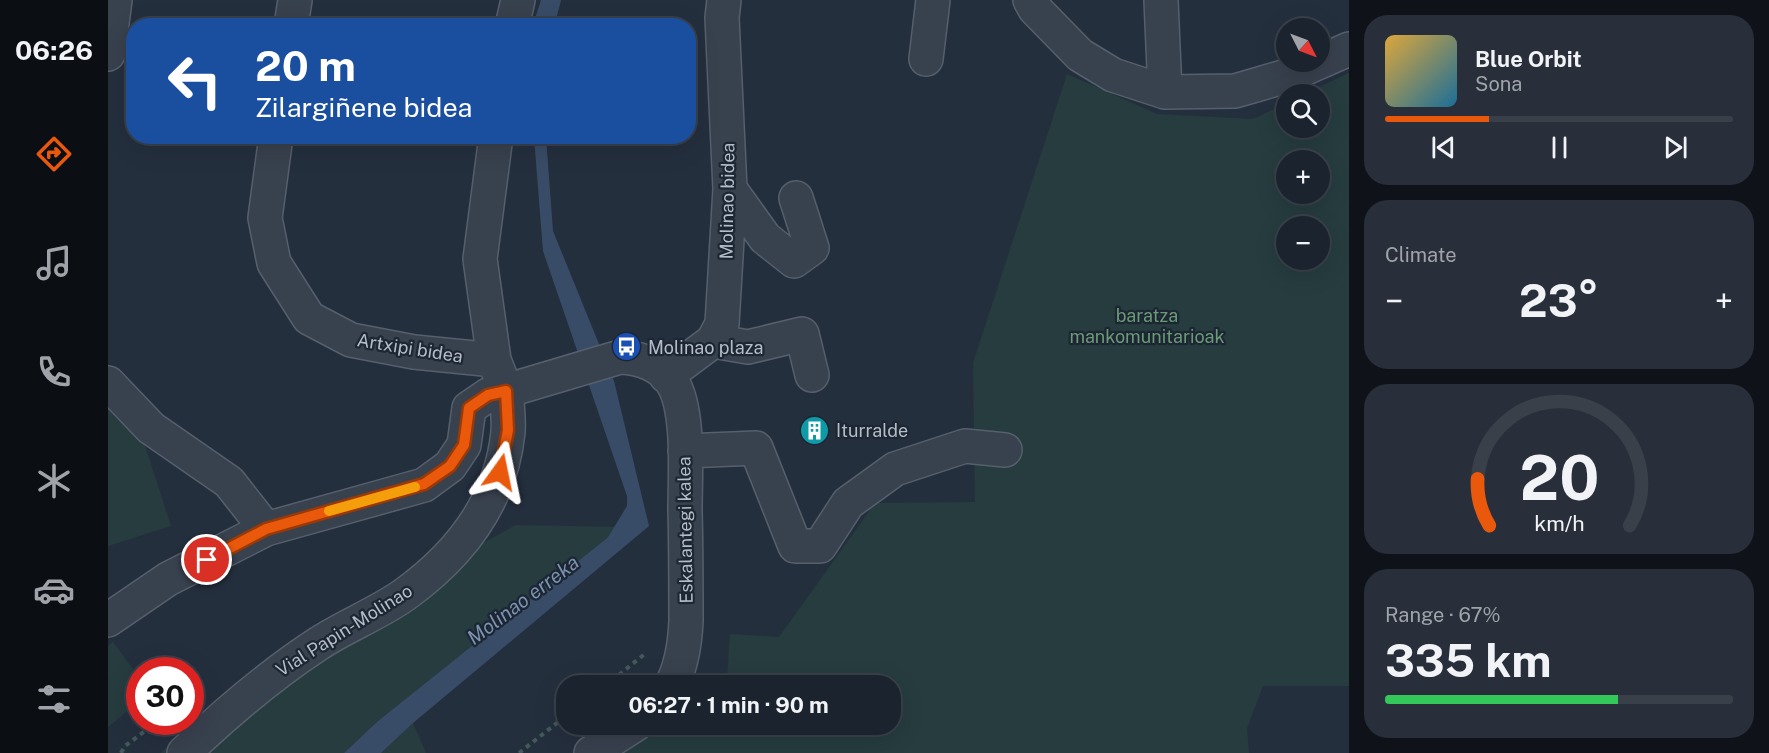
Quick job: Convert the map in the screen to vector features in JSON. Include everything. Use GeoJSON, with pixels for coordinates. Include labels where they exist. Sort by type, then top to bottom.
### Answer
{"type":"FeatureCollection","features":[{"type":"Feature","properties":{"kind":"street"},"geometry":{"type":"LineString","coordinates":[[108,54],[115,0]]}},
{"type":"Feature","properties":{"kind":"street"},"geometry":{"type":"LineString","coordinates":[[292,18],[295,0]]}},
{"type":"Feature","properties":{"kind":"street"},"geometry":{"type":"LineString","coordinates":[[514,18],[518,0]]}},
{"type":"Feature","properties":{"kind":"street","name":"Molinao bidea"},"geometry":{"type":"LineString","coordinates":[[713,341],[722,324],[730,189],[722,18],[724,0]]}},
{"type":"Feature","properties":{"kind":"street"},"geometry":{"type":"LineString","coordinates":[[926,59],[933,0]]}},
{"type":"Feature","properties":{"kind":"street"},"geometry":{"type":"LineString","coordinates":[[1030,0],[1035,9],[1080,56],[1113,75],[1165,92],[1235,91],[1290,75],[1349,49]]}},
{"type":"Feature","properties":{"kind":"street"},"geometry":{"type":"LineString","coordinates":[[1161,0],[1165,92]]}},
{"type":"Feature","properties":{"kind":"street","name":"Artxipi bidea"},"geometry":{"type":"LineString","coordinates":[[275,144],[265,218],[274,263],[309,318],[351,340],[414,352],[495,360]]}},
{"type":"Feature","properties":{"kind":"street"},"geometry":{"type":"LineString","coordinates":[[495,144],[480,259],[495,360],[506,391]]}},
{"type":"Feature","properties":{"kind":"street"},"geometry":{"type":"LineString","coordinates":[[730,189],[765,238],[794,261],[812,249],[796,198]]}},
{"type":"Feature","properties":{"kind":"street"},"geometry":{"type":"LineString","coordinates":[[108,620],[168,579],[266,529],[424,484],[450,466],[464,445],[469,408],[488,395],[620,357],[635,358],[650,363],[666,376],[713,341],[748,347],[802,334],[812,375]]}},
{"type":"Feature","properties":{"kind":"street","name":"Eskalantegi kalea"},"geometry":{"type":"LineString","coordinates":[[666,376],[678,394],[682,409],[685,451],[685,642],[681,662],[675,675]]}},
{"type":"Feature","properties":{"kind":"street"},"geometry":{"type":"LineString","coordinates":[[108,383],[151,428],[230,482],[266,529]]}},
{"type":"Feature","properties":{"kind":"street","name":"Vial Papin-Molinao"},"geometry":{"type":"LineString","coordinates":[[184,753],[257,687],[289,663],[335,632],[403,595],[445,561],[475,527],[495,490],[505,453],[508,430],[506,391]]}},
{"type":"Feature","properties":{"kind":"street"},"geometry":{"type":"LineString","coordinates":[[685,451],[756,448],[795,546],[820,546],[848,503],[895,469],[965,446],[1005,450]]}},
{"type":"Feature","properties":{"kind":"street"},"geometry":{"type":"LineString","coordinates":[[591,753],[619,735]]}},
{"type":"Feature","properties":{"kind":"path"},"geometry":{"type":"LineString","coordinates":[[519,753],[556,724]]}},
{"type":"Feature","properties":{"kind":"path"},"geometry":{"type":"LineString","coordinates":[[121,753],[140,735]]}},
{"type":"Feature","properties":{"kind":"green space","name":"baratza mankomunitarioak"},"geometry":{"type":"Polygon","coordinates":[[[1349,73],[1349,686],[1263,686],[1247,728],[1249,753],[624,753],[649,735],[901,735],[901,675],[727,675],[730,634],[779,637],[875,503],[975,502],[973,363],[1067,74],[1157,114],[1253,119],[1276,108],[1276,138],[1330,138],[1330,84],[1325,84],[1349,73]]]}},
{"type":"Feature","properties":{"kind":"green space"},"geometry":{"type":"Polygon","coordinates":[[[108,400],[142,436],[171,526],[108,546],[108,400]]]}},
{"type":"Feature","properties":{"kind":"green space"},"geometry":{"type":"Polygon","coordinates":[[[516,525],[622,527],[378,721],[344,753],[161,753],[178,735],[204,735],[204,716],[320,632],[516,525]]]}},
{"type":"Feature","properties":{"kind":"green space"},"geometry":{"type":"Polygon","coordinates":[[[113,642],[126,660],[126,712],[108,727],[108,646],[113,642]]]}},
{"type":"Feature","properties":{"kind":"green space"},"geometry":{"type":"Polygon","coordinates":[[[413,723],[426,753],[381,753],[413,723]]]}},
{"type":"Feature","properties":{"kind":"water"},"geometry":{"type":"Polygon","coordinates":[[[541,0],[552,0],[549,18],[535,18],[541,0]]]}},
{"type":"Feature","properties":{"kind":"water"},"geometry":{"type":"Polygon","coordinates":[[[535,144],[547,144],[553,231],[614,381],[649,526],[413,723],[381,753],[344,753],[378,721],[621,527],[627,519],[627,496],[543,251],[535,144]]]}},
{"type":"Feature","properties":{"kind":"waterway","name":"Molinao erreka"},"geometry":{"type":"LineString","coordinates":[[551,18],[556,0]]}},
{"type":"Feature","properties":{"kind":"waterway","name":"Molinao erreka"},"geometry":{"type":"LineString","coordinates":[[611,542],[634,504]]}},
{"type":"Feature","properties":{"kind":"slow traffic"},"geometry":{"type":"LineString","coordinates":[[329,511],[415,487]]}},
{"type":"Feature","properties":{"kind":"place","name":"Molinao plaza"},"geometry":{"type":"Point","coordinates":[627,347]}},
{"type":"Feature","properties":{"kind":"place","name":"Iturralde"},"geometry":{"type":"Point","coordinates":[815,430]}},
{"type":"Feature","properties":{"kind":"route"},"geometry":{"type":"LineString","coordinates":[[207,560],[266,529],[424,484],[450,466],[464,445],[469,408],[488,395],[506,391],[508,430],[500,472]]}}]}
